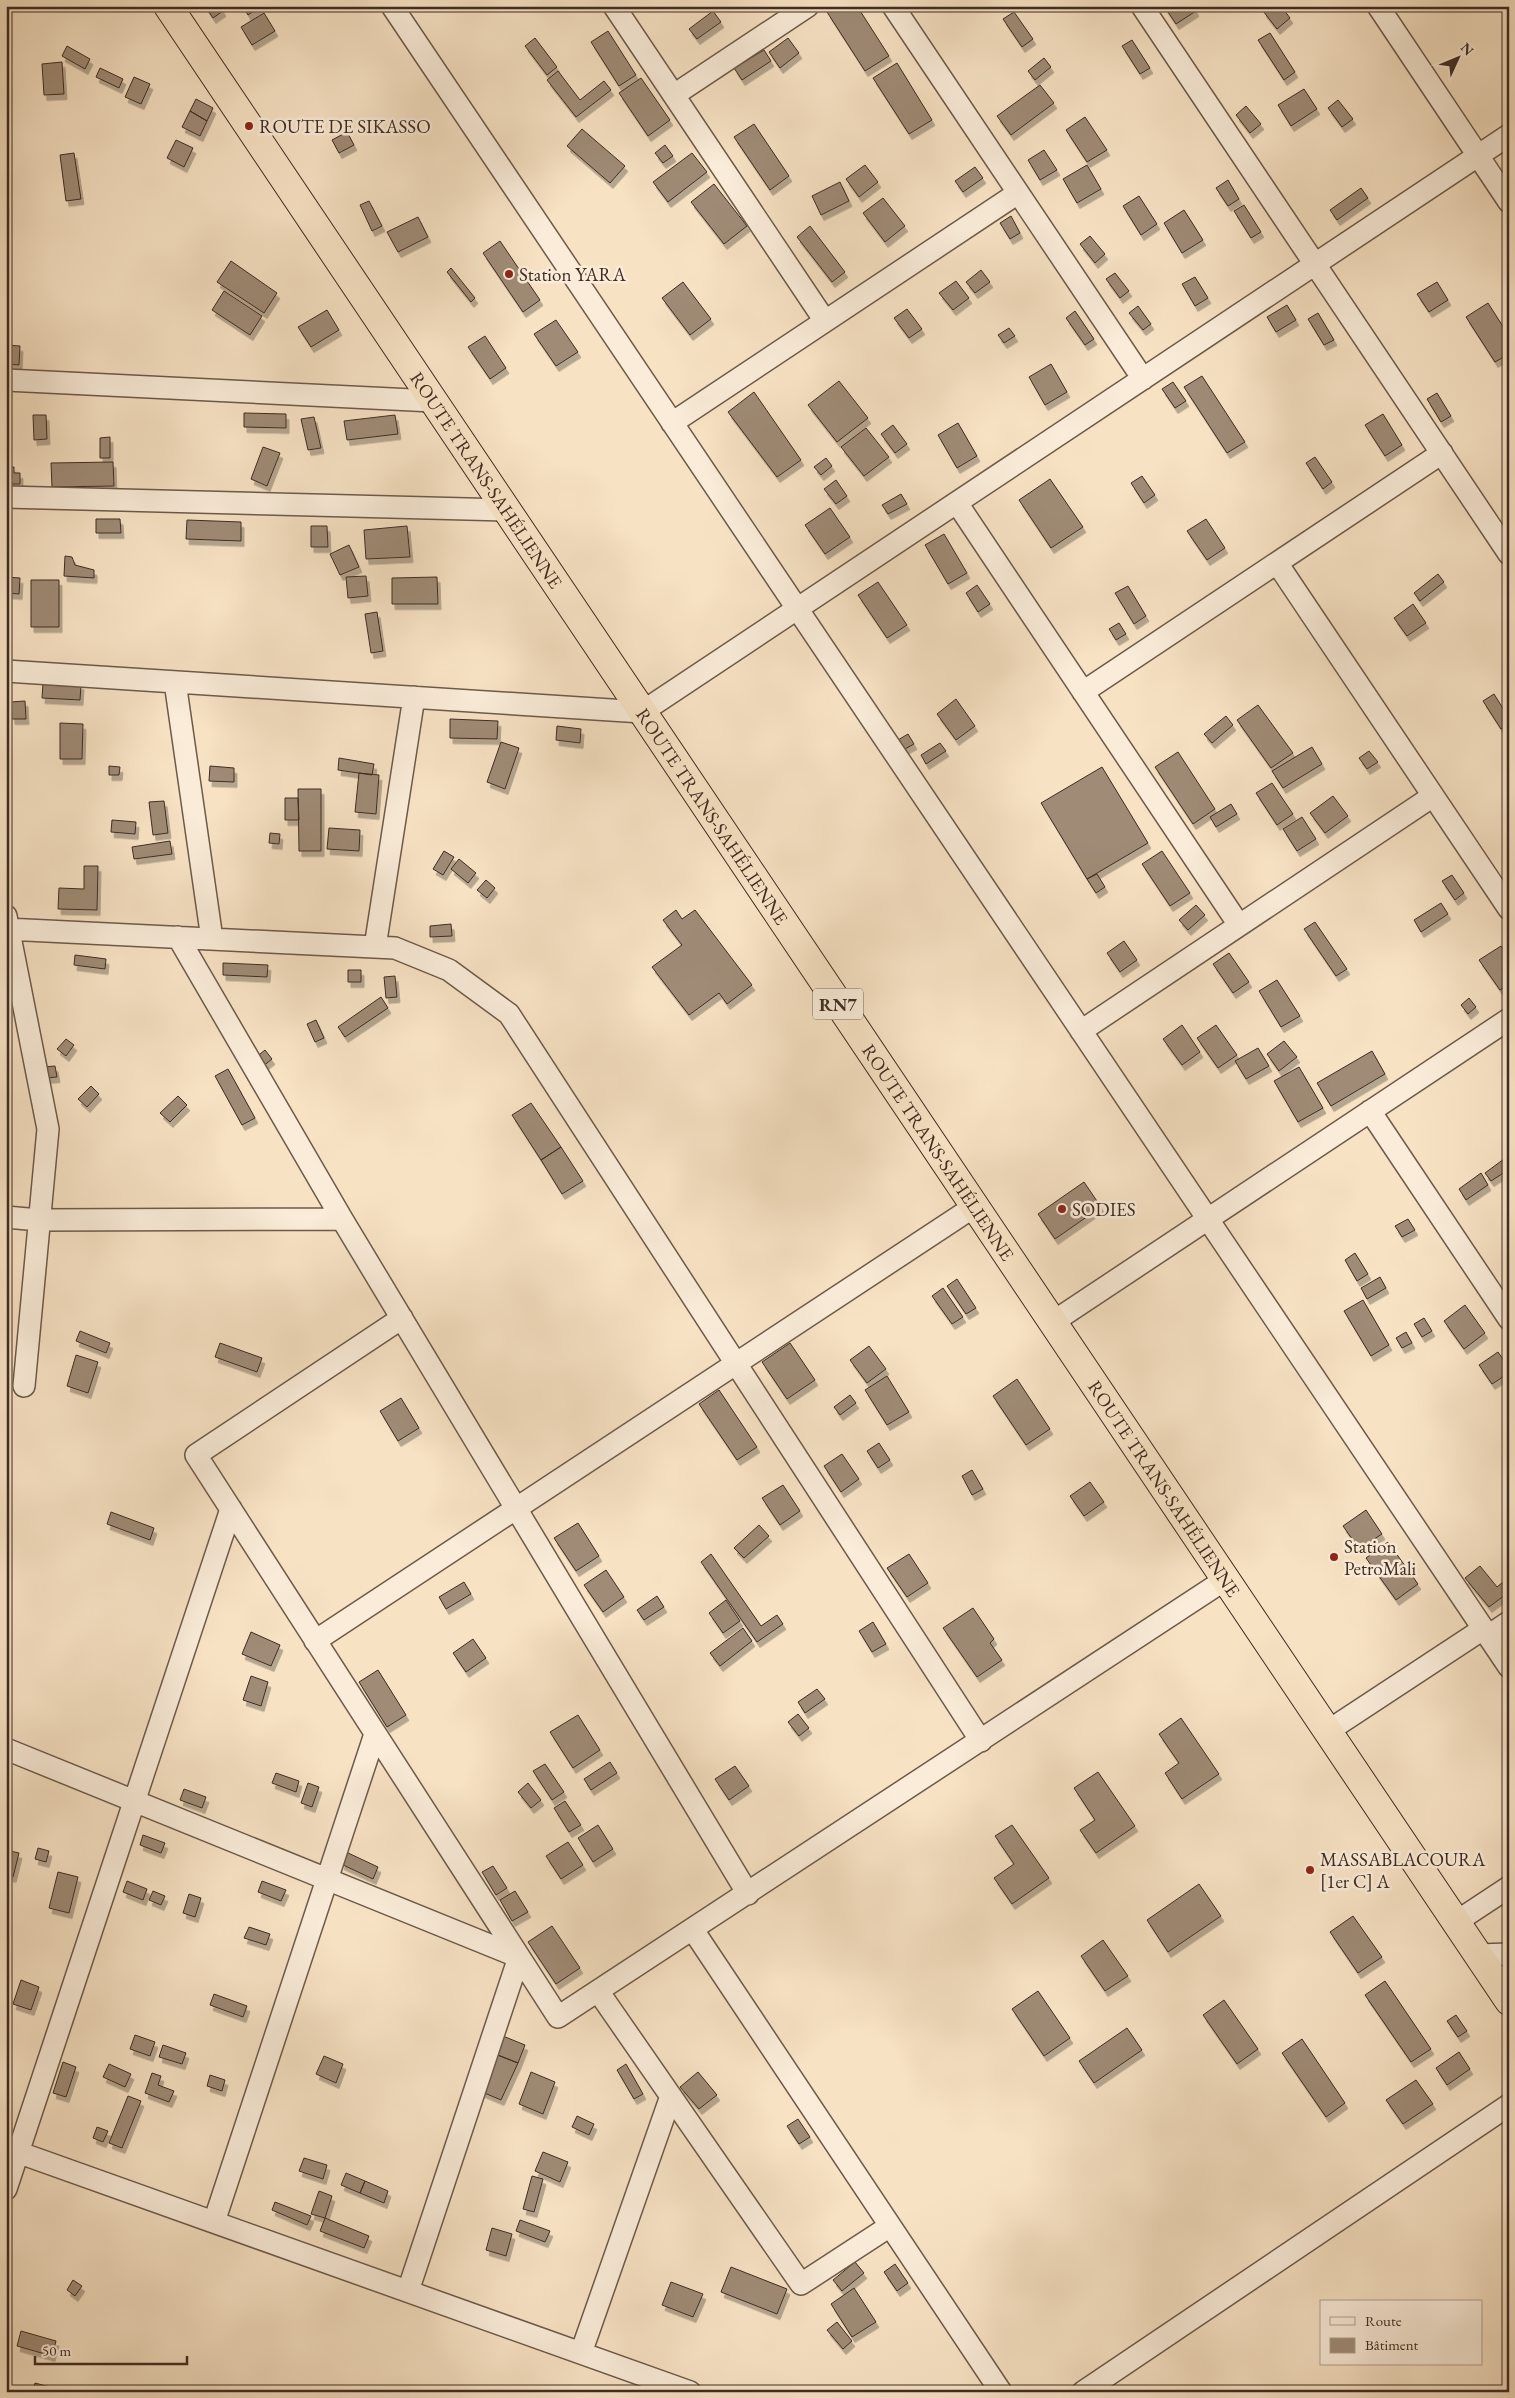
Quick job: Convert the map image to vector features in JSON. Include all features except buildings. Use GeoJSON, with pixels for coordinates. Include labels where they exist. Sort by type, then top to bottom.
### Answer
{"type":"FeatureCollection","features":[{"type":"Feature","properties":{"kind":"highway","name":"ROUTE TRANS-SAHÉLIENNE"},"geometry":{"type":"LineString","coordinates":[[168,6],[1509,2001]]}},
{"type":"Feature","properties":{"kind":"street"},"geometry":{"type":"LineString","coordinates":[[392,6],[1509,1667]]}},
{"type":"Feature","properties":{"kind":"street"},"geometry":{"type":"LineString","coordinates":[[614,6],[825,321]]}},
{"type":"Feature","properties":{"kind":"street"},"geometry":{"type":"LineString","coordinates":[[674,95],[808,6]]}},
{"type":"Feature","properties":{"kind":"street"},"geometry":{"type":"LineString","coordinates":[[893,6],[1143,379]]}},
{"type":"Feature","properties":{"kind":"street"},"geometry":{"type":"LineString","coordinates":[[1142,6],[1509,554]]}},
{"type":"Feature","properties":{"kind":"street"},"geometry":{"type":"LineString","coordinates":[[1378,6],[1509,202]]}},
{"type":"Feature","properties":{"kind":"street"},"geometry":{"type":"LineString","coordinates":[[6,671],[642,712],[1509,135]]}},
{"type":"Feature","properties":{"kind":"street"},"geometry":{"type":"LineString","coordinates":[[672,423],[1018,193]]}},
{"type":"Feature","properties":{"kind":"street"},"geometry":{"type":"LineString","coordinates":[[6,380],[433,401]]}},
{"type":"Feature","properties":{"kind":"street"},"geometry":{"type":"LineString","coordinates":[[1083,692],[1442,453]]}},
{"type":"Feature","properties":{"kind":"street"},"geometry":{"type":"LineString","coordinates":[[6,497],[506,510]]}},
{"type":"Feature","properties":{"kind":"street"},"geometry":{"type":"LineString","coordinates":[[957,503],[1240,925]]}},
{"type":"Feature","properties":{"kind":"street"},"geometry":{"type":"LineString","coordinates":[[1277,563],[1509,909]]}},
{"type":"Feature","properties":{"kind":"street"},"geometry":{"type":"LineString","coordinates":[[174,682],[212,939]]}},
{"type":"Feature","properties":{"kind":"street"},"geometry":{"type":"LineString","coordinates":[[375,947],[414,698]]}},
{"type":"Feature","properties":{"kind":"street"},"geometry":{"type":"LineString","coordinates":[[1081,1031],[1433,796]]}},
{"type":"Feature","properties":{"kind":"street"},"geometry":{"type":"LineString","coordinates":[[24,1386],[48,1129],[7,925],[178,938],[395,948],[449,970],[509,1014],[981,1741]]}},
{"type":"Feature","properties":{"kind":"street"},"geometry":{"type":"LineString","coordinates":[[178,938],[342,1219],[748,1894]]}},
{"type":"Feature","properties":{"kind":"street"},"geometry":{"type":"LineString","coordinates":[[1053,1322],[1509,1019]]}},
{"type":"Feature","properties":{"kind":"street"},"geometry":{"type":"LineString","coordinates":[[1370,1111],[1506,1309]]}},
{"type":"Feature","properties":{"kind":"street"},"geometry":{"type":"LineString","coordinates":[[315,1641],[975,1206]]}},
{"type":"Feature","properties":{"kind":"street"},"geometry":{"type":"LineString","coordinates":[[6,1217],[39,1220],[342,1219]]}},
{"type":"Feature","properties":{"kind":"street"},"geometry":{"type":"LineString","coordinates":[[402,1318],[196,1455],[558,2017],[1226,1579]]}},
{"type":"Feature","properties":{"kind":"street"},"geometry":{"type":"LineString","coordinates":[[6,2190],[12,2150],[135,1802],[231,1509]]}},
{"type":"Feature","properties":{"kind":"street"},"geometry":{"type":"LineString","coordinates":[[1328,1731],[1485,1632],[1509,1622]]}},
{"type":"Feature","properties":{"kind":"street"},"geometry":{"type":"LineString","coordinates":[[214,2222],[375,1734]]}},
{"type":"Feature","properties":{"kind":"street"},"geometry":{"type":"LineString","coordinates":[[6,1749],[519,1957]]}},
{"type":"Feature","properties":{"kind":"street"},"geometry":{"type":"LineString","coordinates":[[1456,1922],[1509,1887]]}},
{"type":"Feature","properties":{"kind":"street"},"geometry":{"type":"LineString","coordinates":[[693,1930],[1001,2392]]}},
{"type":"Feature","properties":{"kind":"street"},"geometry":{"type":"LineString","coordinates":[[1478,1955],[1509,1954]]}},
{"type":"Feature","properties":{"kind":"street"},"geometry":{"type":"LineString","coordinates":[[408,2291],[519,1957]]}},
{"type":"Feature","properties":{"kind":"street"},"geometry":{"type":"LineString","coordinates":[[598,1991],[801,2284],[890,2226]]}},
{"type":"Feature","properties":{"kind":"street"},"geometry":{"type":"LineString","coordinates":[[581,2353],[671,2096]]}},
{"type":"Feature","properties":{"kind":"street"},"geometry":{"type":"LineString","coordinates":[[1083,2392],[1509,2105]]}},
{"type":"Feature","properties":{"kind":"street"},"geometry":{"type":"LineString","coordinates":[[12,2150],[690,2392]]}},
{"type":"Feature","properties":{"kind":"place","name":"ROUTE DE SIKASSO"},"geometry":{"type":"Point","coordinates":[249,126]}},
{"type":"Feature","properties":{"kind":"place","name":"Station YARA"},"geometry":{"type":"Point","coordinates":[509,274]}},
{"type":"Feature","properties":{"kind":"place","name":"SODIES"},"geometry":{"type":"Point","coordinates":[1062,1209]}},
{"type":"Feature","properties":{"kind":"place","name":"Station PetroMali"},"geometry":{"type":"Point","coordinates":[1334,1557]}},
{"type":"Feature","properties":{"kind":"place","name":"MASSABLACOURA [1er C] A"},"geometry":{"type":"Point","coordinates":[1310,1870]}}]}
